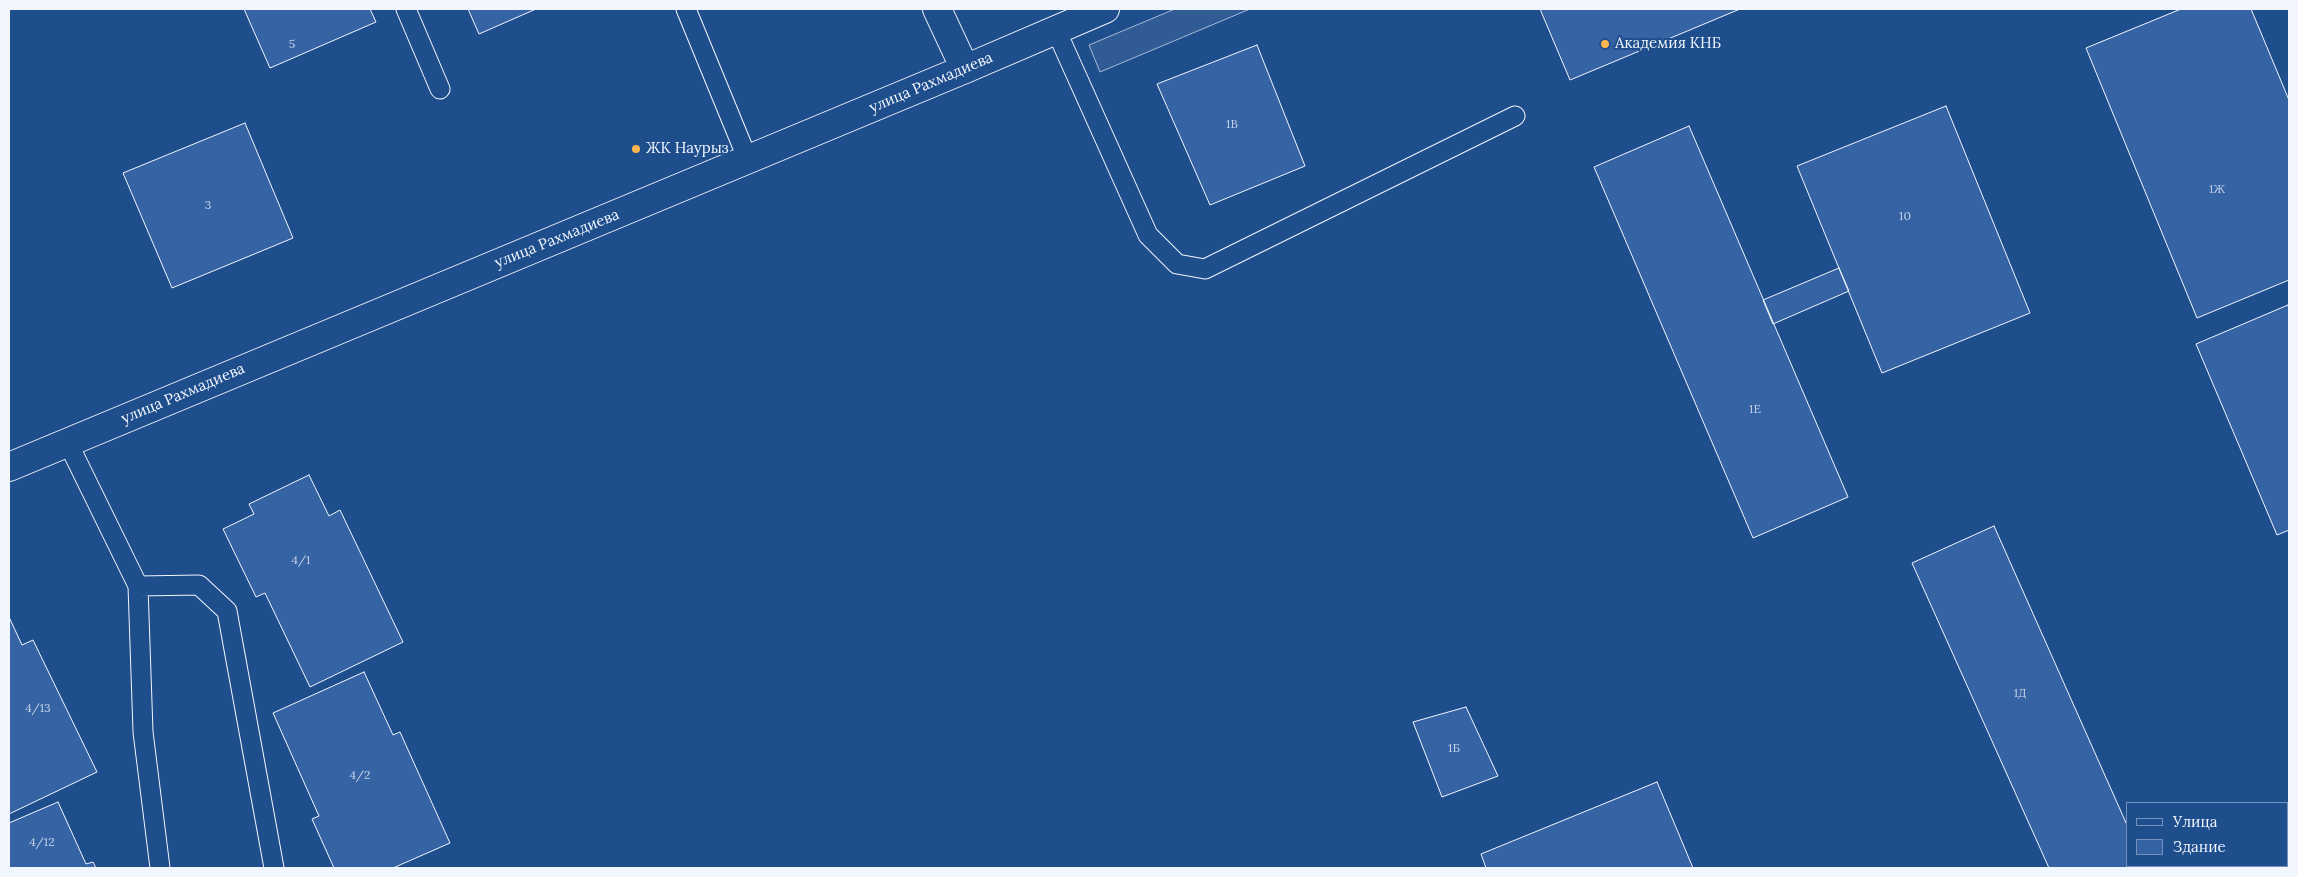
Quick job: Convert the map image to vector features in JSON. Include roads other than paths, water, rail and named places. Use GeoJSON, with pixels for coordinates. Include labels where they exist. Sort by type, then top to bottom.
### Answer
{"type":"FeatureCollection","features":[{"type":"Feature","properties":{"kind":"street"},"geometry":{"type":"LineString","coordinates":[[937,9],[965,69]]}},
{"type":"Feature","properties":{"kind":"street","name":"улица Рахмадиева"},"geometry":{"type":"LineString","coordinates":[[9,467],[748,160],[1105,9]]}},
{"type":"Feature","properties":{"kind":"lane"},"geometry":{"type":"LineString","coordinates":[[406,9],[440,89]]}},
{"type":"Feature","properties":{"kind":"lane"},"geometry":{"type":"LineString","coordinates":[[687,9],[748,160]]}},
{"type":"Feature","properties":{"kind":"lane"},"geometry":{"type":"LineString","coordinates":[[1056,30],[1148,235],[1177,264],[1205,269],[1515,116]]}},
{"type":"Feature","properties":{"kind":"lane"},"geometry":{"type":"LineString","coordinates":[[68,443],[138,586],[143,732],[160,868]]}},
{"type":"Feature","properties":{"kind":"lane"},"geometry":{"type":"LineString","coordinates":[[138,586],[199,585],[227,611],[274,868]]}},
{"type":"Feature","properties":{"kind":"place","name":"Академия КНБ"},"geometry":{"type":"Point","coordinates":[1605,44]}},
{"type":"Feature","properties":{"kind":"place","name":"ЖК Наурыз"},"geometry":{"type":"Point","coordinates":[636,149]}}]}
